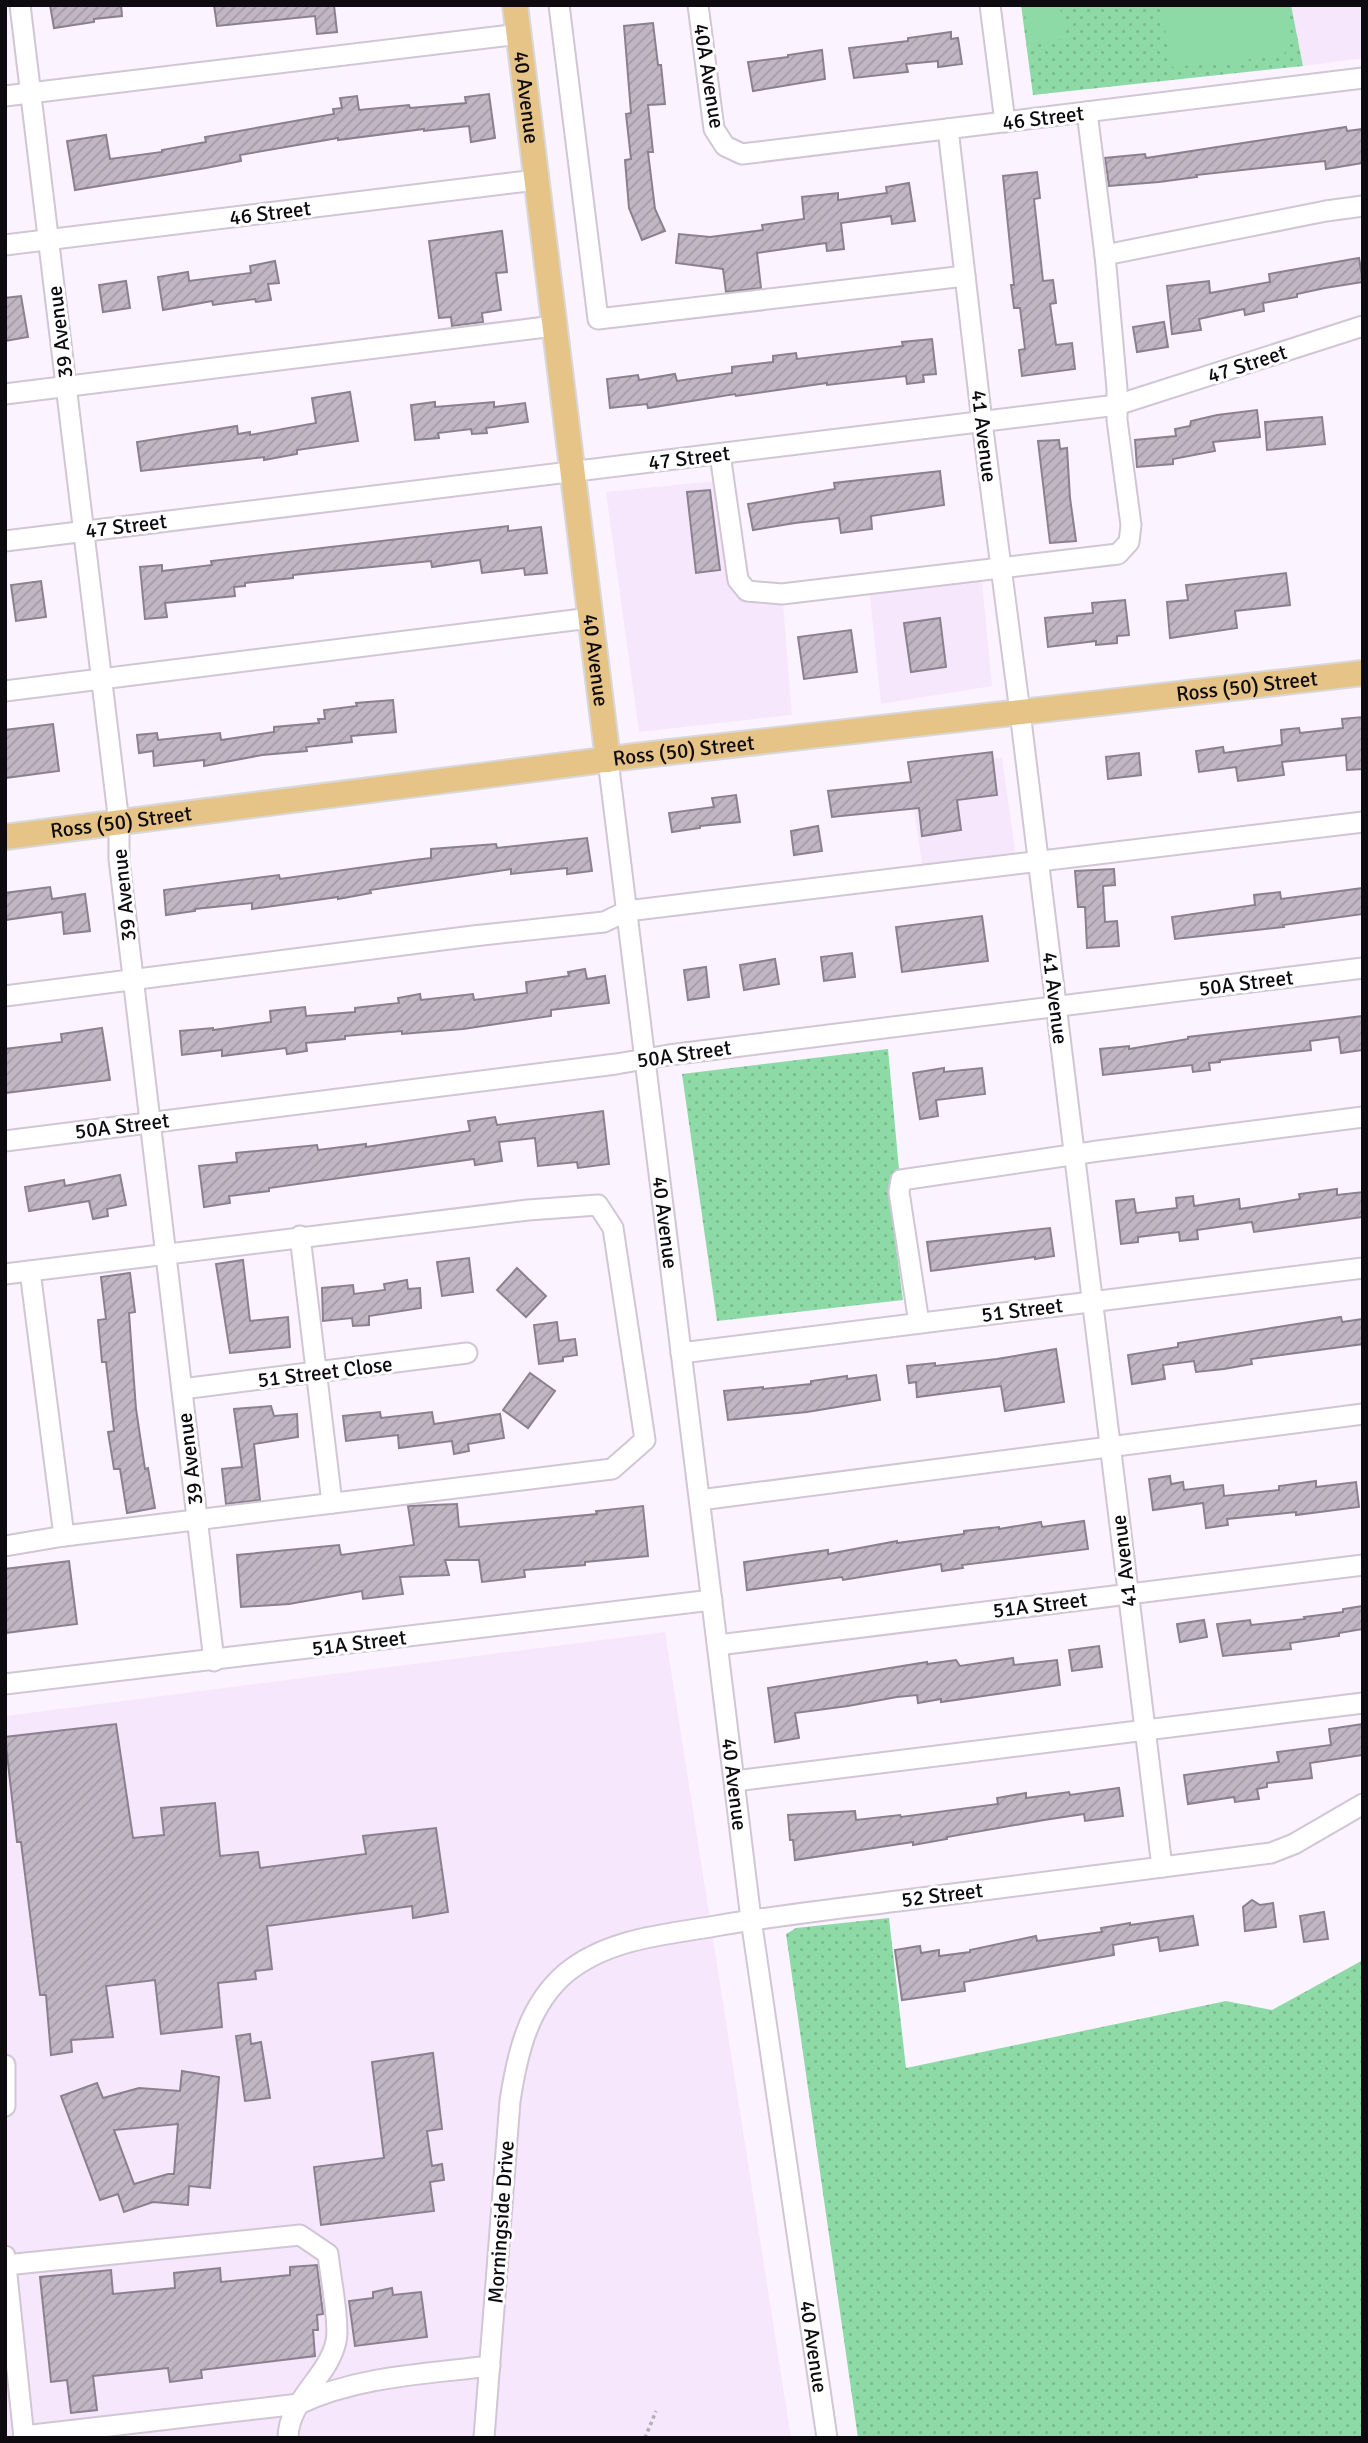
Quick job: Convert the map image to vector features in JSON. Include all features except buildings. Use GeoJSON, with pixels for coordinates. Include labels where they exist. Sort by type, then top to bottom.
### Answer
{"type":"FeatureCollection","features":[{"type":"Feature","properties":{"kind":"main road","name":"40 Avenue"},"geometry":{"type":"LineString","coordinates":[[515,5],[608,760]]}},
{"type":"Feature","properties":{"kind":"main road","name":"Ross (50) Street"},"geometry":{"type":"LineString","coordinates":[[5,837],[608,760],[1363,673]]}},
{"type":"Feature","properties":{"kind":"street","name":"39 Avenue"},"geometry":{"type":"LineString","coordinates":[[20,5],[119,823],[118,844],[133,980],[214,1661]]}},
{"type":"Feature","properties":{"kind":"street"},"geometry":{"type":"LineString","coordinates":[[559,5],[598,319],[965,276]]}},
{"type":"Feature","properties":{"kind":"street","name":"40A Avenue"},"geometry":{"type":"LineString","coordinates":[[699,5],[714,128],[725,146]]}},
{"type":"Feature","properties":{"kind":"street"},"geometry":{"type":"LineString","coordinates":[[990,5],[1005,122]]}},
{"type":"Feature","properties":{"kind":"street"},"geometry":{"type":"LineString","coordinates":[[5,96],[519,34]]}},
{"type":"Feature","properties":{"kind":"street","name":"46 Street"},"geometry":{"type":"LineString","coordinates":[[725,146],[742,154],[1363,78]]}},
{"type":"Feature","properties":{"kind":"street"},"geometry":{"type":"LineString","coordinates":[[720,454],[738,580],[747,591],[782,594],[1118,554],[1129,542],[1130,525],[1105,255],[1087,112]]}},
{"type":"Feature","properties":{"kind":"street","name":"41 Avenue"},"geometry":{"type":"LineString","coordinates":[[948,129],[1162,1867]]}},
{"type":"Feature","properties":{"kind":"street","name":"46 Street"},"geometry":{"type":"LineString","coordinates":[[5,245],[536,180]]}},
{"type":"Feature","properties":{"kind":"street"},"geometry":{"type":"LineString","coordinates":[[1105,255],[1363,206]]}},
{"type":"Feature","properties":{"kind":"street"},"geometry":{"type":"LineString","coordinates":[[5,394],[554,326]]}},
{"type":"Feature","properties":{"kind":"street","name":"47 Street"},"geometry":{"type":"LineString","coordinates":[[5,541],[1117,405],[1363,326]]}},
{"type":"Feature","properties":{"kind":"street"},"geometry":{"type":"LineString","coordinates":[[5,691],[590,618]]}},
{"type":"Feature","properties":{"kind":"street","name":"40 Avenue"},"geometry":{"type":"LineString","coordinates":[[608,760],[751,1919],[827,2438]]}},
{"type":"Feature","properties":{"kind":"street"},"geometry":{"type":"LineString","coordinates":[[5,996],[473,936],[604,922],[627,911],[1363,822]]}},
{"type":"Feature","properties":{"kind":"street","name":"50A Street"},"geometry":{"type":"LineString","coordinates":[[5,1141],[1363,968]]}},
{"type":"Feature","properties":{"kind":"street"},"geometry":{"type":"LineString","coordinates":[[919,1323],[899,1192],[901,1180],[1074,1154],[1363,1117]]}},
{"type":"Feature","properties":{"kind":"street"},"geometry":{"type":"LineString","coordinates":[[5,1274],[300,1236],[528,1210],[597,1205],[613,1228],[645,1440],[612,1469],[64,1536],[5,1546]]}},
{"type":"Feature","properties":{"kind":"street"},"geometry":{"type":"LineString","coordinates":[[300,1236],[332,1503]]}},
{"type":"Feature","properties":{"kind":"street","name":"51 Street"},"geometry":{"type":"LineString","coordinates":[[681,1353],[1363,1268]]}},
{"type":"Feature","properties":{"kind":"street"},"geometry":{"type":"LineString","coordinates":[[30,1271],[64,1536]]}},
{"type":"Feature","properties":{"kind":"street","name":"51 Street Close"},"geometry":{"type":"LineString","coordinates":[[182,1389],[467,1353]]}},
{"type":"Feature","properties":{"kind":"street"},"geometry":{"type":"LineString","coordinates":[[700,1500],[1363,1414]]}},
{"type":"Feature","properties":{"kind":"street","name":"51A Street"},"geometry":{"type":"LineString","coordinates":[[718,1645],[1363,1565]]}},
{"type":"Feature","properties":{"kind":"street","name":"51A Street"},"geometry":{"type":"LineString","coordinates":[[5,1685],[712,1600]]}},
{"type":"Feature","properties":{"kind":"street"},"geometry":{"type":"LineString","coordinates":[[735,1781],[1363,1703]]}},
{"type":"Feature","properties":{"kind":"street","name":"52 Street"},"geometry":{"type":"LineString","coordinates":[[536,2011],[547,1993],[565,1974],[587,1959],[614,1946],[751,1919],[1278,1851],[1363,1804]]}},
{"type":"Feature","properties":{"kind":"street","name":"Morningside Drive"},"geometry":{"type":"LineString","coordinates":[[484,2438],[510,2101],[521,2044],[536,2011]]}},
{"type":"Feature","properties":{"kind":"street"},"geometry":{"type":"LineString","coordinates":[[5,2064],[5,2106]]}},
{"type":"Feature","properties":{"kind":"street"},"geometry":{"type":"LineString","coordinates":[[6,2265],[300,2235],[328,2254],[337,2341],[329,2359],[290,2421],[288,2438]]}},
{"type":"Feature","properties":{"kind":"street"},"geometry":{"type":"LineString","coordinates":[[5,2256],[24,2437],[299,2404],[321,2393],[367,2381],[490,2366]]}},
{"type":"Feature","properties":{"kind":"path"},"geometry":{"type":"LineString","coordinates":[[645,2438],[656,2411]]}},
{"type":"Feature","properties":{"kind":"shaded area"},"geometry":{"type":"Polygon","coordinates":[[[1291,5],[1363,5],[1363,58],[1303,66],[1291,5]]]}},
{"type":"Feature","properties":{"kind":"shaded area"},"geometry":{"type":"Polygon","coordinates":[[[726,480],[741,596],[782,593],[792,715],[639,732],[606,492],[726,480]]]}},
{"type":"Feature","properties":{"kind":"shaded area"},"geometry":{"type":"Polygon","coordinates":[[[981,572],[992,686],[881,704],[869,586],[981,572]]]}},
{"type":"Feature","properties":{"kind":"shaded area"},"geometry":{"type":"Polygon","coordinates":[[[1002,758],[1016,857],[923,870],[907,762],[1002,758]]]}},
{"type":"Feature","properties":{"kind":"shaded area"},"geometry":{"type":"Polygon","coordinates":[[[665,1632],[791,2438],[5,2438],[5,1716],[665,1632]]]}},
{"type":"Feature","properties":{"kind":"green space"},"geometry":{"type":"Polygon","coordinates":[[[1021,5],[1291,5],[1303,66],[1033,95],[1021,5]]]}},
{"type":"Feature","properties":{"kind":"green space"},"geometry":{"type":"Polygon","coordinates":[[[1024,5],[1060,5],[1064,39],[1029,45],[1024,5]]]}},
{"type":"Feature","properties":{"kind":"green space"},"geometry":{"type":"Polygon","coordinates":[[[1162,5],[1285,5],[1292,40],[1284,54],[1226,63],[1170,67],[1162,5]]]}},
{"type":"Feature","properties":{"kind":"green space"},"geometry":{"type":"Polygon","coordinates":[[[888,1049],[899,1170],[889,1194],[903,1300],[717,1321],[682,1074],[888,1049]]]}},
{"type":"Feature","properties":{"kind":"green space"},"geometry":{"type":"Polygon","coordinates":[[[889,1918],[906,2068],[1226,2001],[1272,2010],[1363,1960],[1363,2438],[858,2438],[786,1934],[796,1928],[889,1918]]]}}]}
